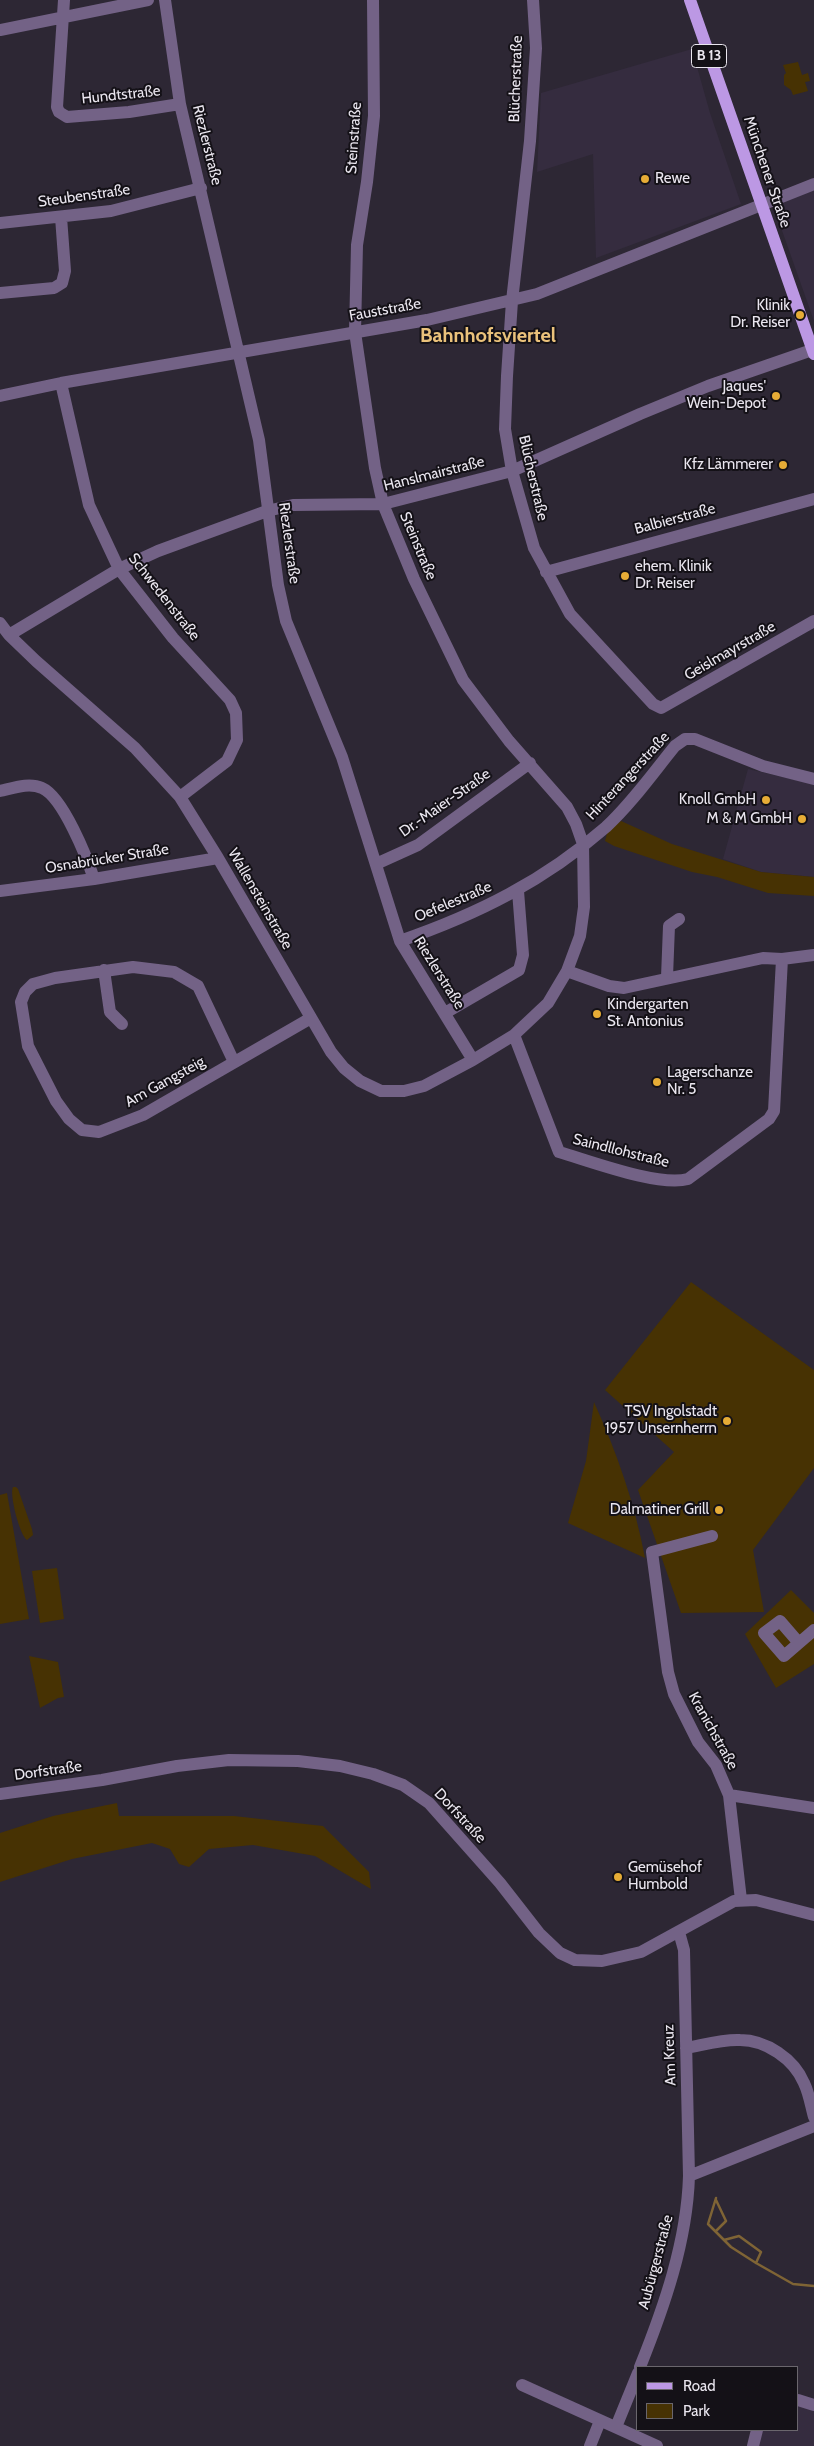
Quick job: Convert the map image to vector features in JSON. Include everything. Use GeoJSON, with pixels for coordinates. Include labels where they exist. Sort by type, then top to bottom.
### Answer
{"type":"FeatureCollection","features":[{"type":"Feature","properties":{"kind":"main road","name":"Münchener Straße"},"geometry":{"type":"LineString","coordinates":[[690,0],[813,352]]}},
{"type":"Feature","properties":{"kind":"street","name":"Hundtstraße"},"geometry":{"type":"LineString","coordinates":[[64,0],[57,106],[59,112],[67,116],[129,112],[180,104]]}},
{"type":"Feature","properties":{"kind":"street"},"geometry":{"type":"LineString","coordinates":[[0,30],[148,0]]}},
{"type":"Feature","properties":{"kind":"street","name":"Riezlerstraße"},"geometry":{"type":"LineString","coordinates":[[165,0],[180,104],[259,440],[278,585],[286,621],[342,757],[400,941],[473,1060]]}},
{"type":"Feature","properties":{"kind":"street","name":"Steinstraße"},"geometry":{"type":"LineString","coordinates":[[373,0],[374,116],[358,245],[355,332],[375,468],[383,504],[409,567],[454,663],[482,707],[567,806],[583,844],[584,907],[580,936],[567,971],[548,1003],[514,1034]]}},
{"type":"Feature","properties":{"kind":"street","name":"Blücherstraße"},"geometry":{"type":"LineString","coordinates":[[533,0],[536,48],[530,141],[512,301],[505,429],[512,471],[534,548],[570,614],[653,704],[661,708]]}},
{"type":"Feature","properties":{"kind":"street","name":"Fauststraße"},"geometry":{"type":"LineString","coordinates":[[0,396],[61,383],[355,332],[512,301],[537,294],[814,184]]}},
{"type":"Feature","properties":{"kind":"street","name":"Steubenstraße"},"geometry":{"type":"LineString","coordinates":[[0,223],[111,211],[201,188]]}},
{"type":"Feature","properties":{"kind":"street"},"geometry":{"type":"LineString","coordinates":[[0,293],[54,288],[62,283],[65,271],[61,217]]}},
{"type":"Feature","properties":{"kind":"street","name":"Hanslmairstraße"},"geometry":{"type":"LineString","coordinates":[[9,635],[119,570],[158,551],[267,511],[293,505],[383,504],[512,471],[708,386],[772,362],[813,352]]}},
{"type":"Feature","properties":{"kind":"street","name":"Schwedenstraße"},"geometry":{"type":"LineString","coordinates":[[61,383],[88,505],[119,570],[173,638],[230,700],[236,714],[237,740],[227,761],[180,797]]}},
{"type":"Feature","properties":{"kind":"street","name":"Balbierstraße"},"geometry":{"type":"LineString","coordinates":[[546,572],[814,499]]}},
{"type":"Feature","properties":{"kind":"street","name":"Geislmayrstraße"},"geometry":{"type":"LineString","coordinates":[[661,708],[814,621]]}},
{"type":"Feature","properties":{"kind":"street","name":"Wallensteinstraße"},"geometry":{"type":"LineString","coordinates":[[0,622],[9,635],[135,748],[180,797],[218,858],[311,1018],[344,1068],[360,1081],[381,1091],[404,1091],[424,1086],[473,1060],[514,1034]]}},
{"type":"Feature","properties":{"kind":"street","name":"Hinterangerstraße"},"geometry":{"type":"LineString","coordinates":[[583,844],[626,806],[675,746],[684,739],[695,739],[763,766],[814,778]]}},
{"type":"Feature","properties":{"kind":"street","name":"Dr.-Maier-Straße"},"geometry":{"type":"LineString","coordinates":[[376,864],[418,845],[530,763]]}},
{"type":"Feature","properties":{"kind":"street"},"geometry":{"type":"LineString","coordinates":[[0,791],[28,786],[42,788],[51,794],[75,832],[86,854],[94,879]]}},
{"type":"Feature","properties":{"kind":"street","name":"Oefelestraße"},"geometry":{"type":"LineString","coordinates":[[400,941],[468,916],[518,890],[547,874],[583,844]]}},
{"type":"Feature","properties":{"kind":"street","name":"Osnabrücker Straße"},"geometry":{"type":"LineString","coordinates":[[0,891],[94,879],[218,858]]}},
{"type":"Feature","properties":{"kind":"street"},"geometry":{"type":"LineString","coordinates":[[445,1013],[519,970],[523,955],[518,890]]}},
{"type":"Feature","properties":{"kind":"street"},"geometry":{"type":"LineString","coordinates":[[667,977],[669,926],[679,919]]}},
{"type":"Feature","properties":{"kind":"street"},"geometry":{"type":"LineString","coordinates":[[567,971],[609,986],[624,988],[667,977],[763,958],[782,959],[814,955]]}},
{"type":"Feature","properties":{"kind":"street","name":"Saindllohstraße"},"geometry":{"type":"LineString","coordinates":[[514,1034],[559,1152],[641,1175],[676,1182],[688,1179],[768,1119],[774,1111],[782,959]]}},
{"type":"Feature","properties":{"kind":"street","name":"Am Gangsteig"},"geometry":{"type":"LineString","coordinates":[[234,1062],[198,986],[174,972],[155,968],[104,970],[33,984],[25,992],[21,1002],[28,1046],[56,1101],[69,1119],[82,1130],[99,1132],[143,1115],[311,1018]]}},
{"type":"Feature","properties":{"kind":"street"},"geometry":{"type":"LineString","coordinates":[[104,970],[110,1012],[122,1024]]}},
{"type":"Feature","properties":{"kind":"street","name":"Kranichstraße"},"geometry":{"type":"LineString","coordinates":[[712,1536],[652,1552],[668,1672],[674,1694],[698,1742],[716,1765],[729,1795],[741,1900]]}},
{"type":"Feature","properties":{"kind":"street"},"geometry":{"type":"LineString","coordinates":[[799,1643],[814,1630]]}},
{"type":"Feature","properties":{"kind":"street","name":"Dorfstraße"},"geometry":{"type":"LineString","coordinates":[[0,1794],[102,1780],[177,1766],[222,1761],[298,1761],[350,1768],[392,1780],[428,1803],[500,1883],[539,1933],[569,1958],[595,1962],[621,1958],[655,1946],[722,1906],[741,1900],[756,1900],[814,1915]]}},
{"type":"Feature","properties":{"kind":"street"},"geometry":{"type":"LineString","coordinates":[[729,1795],[814,1808]]}},
{"type":"Feature","properties":{"kind":"street","name":"Am Kreuz"},"geometry":{"type":"LineString","coordinates":[[680,1932],[684,1950],[689,2176]]}},
{"type":"Feature","properties":{"kind":"street"},"geometry":{"type":"LineString","coordinates":[[686,2048],[739,2039],[758,2042],[777,2052],[800,2074],[814,2117]]}},
{"type":"Feature","properties":{"kind":"street"},"geometry":{"type":"LineString","coordinates":[[689,2176],[814,2126]]}},
{"type":"Feature","properties":{"kind":"street","name":"Aubürgerstraße"},"geometry":{"type":"LineString","coordinates":[[640,2366],[654,2332],[683,2234],[688,2205],[689,2176]]}},
{"type":"Feature","properties":{"kind":"street"},"geometry":{"type":"LineString","coordinates":[[616,2427],[636,2378]]}},
{"type":"Feature","properties":{"kind":"street"},"geometry":{"type":"LineString","coordinates":[[522,2385],[657,2446]]}},
{"type":"Feature","properties":{"kind":"street"},"geometry":{"type":"LineString","coordinates":[[799,2400],[814,2405]]}},
{"type":"Feature","properties":{"kind":"street"},"geometry":{"type":"LineString","coordinates":[[590,2446],[600,2421]]}},
{"type":"Feature","properties":{"kind":"street"},"geometry":{"type":"LineString","coordinates":[[753,2446],[758,2431]]}},
{"type":"Feature","properties":{"kind":"shaded area"},"geometry":{"type":"Polygon","coordinates":[[[692,49],[710,113],[741,204],[596,258],[593,154],[537,172],[541,93],[692,49]]]}},
{"type":"Feature","properties":{"kind":"shaded area"},"geometry":{"type":"Polygon","coordinates":[[[814,188],[814,321],[773,205],[814,188]]]}},
{"type":"Feature","properties":{"kind":"shaded area"},"geometry":{"type":"Polygon","coordinates":[[[748,769],[814,784],[814,877],[761,872],[723,859],[748,769]]]}},
{"type":"Feature","properties":{"kind":"shaded area"},"geometry":{"type":"Polygon","coordinates":[[[799,2404],[814,2410],[814,2446],[757,2446],[761,2431],[799,2431],[799,2404]]]}},
{"type":"Feature","properties":{"kind":"green space"},"geometry":{"type":"Polygon","coordinates":[[[798,62],[802,75],[808,73],[810,81],[805,82],[808,91],[793,95],[791,90],[784,85],[784,75],[786,73],[783,65],[798,62]]]}},
{"type":"Feature","properties":{"kind":"green space"},"geometry":{"type":"Polygon","coordinates":[[[621,821],[672,844],[761,872],[814,877],[814,896],[768,893],[717,877],[692,872],[614,846],[605,841],[608,830],[621,821]]]}},
{"type":"Feature","properties":{"kind":"green space","name":"TSV Ingolstadt 1957 Unsernherrn"},"geometry":{"type":"Polygon","coordinates":[[[691,1282],[814,1370],[814,1468],[753,1550],[764,1612],[681,1613],[638,1490],[674,1452],[605,1390],[691,1282]]]}},
{"type":"Feature","properties":{"kind":"green space"},"geometry":{"type":"Polygon","coordinates":[[[594,1402],[624,1479],[636,1518],[645,1558],[568,1523],[586,1461],[594,1402]]]}},
{"type":"Feature","properties":{"kind":"green space"},"geometry":{"type":"Polygon","coordinates":[[[13,1487],[18,1489],[32,1529],[33,1535],[27,1540],[21,1531],[16,1515],[13,1487]]]}},
{"type":"Feature","properties":{"kind":"green space"},"geometry":{"type":"Polygon","coordinates":[[[7,1493],[29,1619],[0,1624],[0,1495],[7,1493]]]}},
{"type":"Feature","properties":{"kind":"green space"},"geometry":{"type":"Polygon","coordinates":[[[57,1568],[64,1619],[40,1623],[32,1571],[57,1568]]]}},
{"type":"Feature","properties":{"kind":"green space"},"geometry":{"type":"Polygon","coordinates":[[[791,1590],[814,1613],[814,1664],[776,1688],[745,1634],[791,1590]]]}},
{"type":"Feature","properties":{"kind":"green space"},"geometry":{"type":"Polygon","coordinates":[[[29,1656],[58,1662],[64,1697],[58,1698],[40,1708],[29,1656]]]}},
{"type":"Feature","properties":{"kind":"green space"},"geometry":{"type":"Polygon","coordinates":[[[117,1803],[119,1816],[234,1816],[323,1826],[369,1872],[371,1889],[315,1856],[253,1845],[209,1849],[189,1867],[179,1864],[170,1849],[152,1843],[72,1859],[0,1882],[0,1833],[53,1816],[117,1803]]]}},
{"type":"Feature","properties":{"kind":"waterway"},"geometry":{"type":"LineString","coordinates":[[716,2198],[708,2224],[731,2247],[793,2284],[814,2286]]}},
{"type":"Feature","properties":{"kind":"waterway"},"geometry":{"type":"LineString","coordinates":[[716,2200],[726,2221],[716,2231]]}},
{"type":"Feature","properties":{"kind":"waterway"},"geometry":{"type":"LineString","coordinates":[[724,2240],[739,2236],[761,2252],[756,2263]]}},
{"type":"Feature","properties":{"kind":"place","name":"Rewe"},"geometry":{"type":"Point","coordinates":[645,179]}},
{"type":"Feature","properties":{"kind":"place","name":"Klinik Dr. Reiser"},"geometry":{"type":"Point","coordinates":[800,315]}},
{"type":"Feature","properties":{"kind":"place","name":"Jaques' Wein-Depot"},"geometry":{"type":"Point","coordinates":[776,396]}},
{"type":"Feature","properties":{"kind":"place","name":"Kfz Lämmerer"},"geometry":{"type":"Point","coordinates":[783,465]}},
{"type":"Feature","properties":{"kind":"place","name":"ehem. Klinik Dr. Reiser"},"geometry":{"type":"Point","coordinates":[625,576]}},
{"type":"Feature","properties":{"kind":"place","name":"Knoll GmbH"},"geometry":{"type":"Point","coordinates":[766,800]}},
{"type":"Feature","properties":{"kind":"place","name":"M & M GmbH"},"geometry":{"type":"Point","coordinates":[802,819]}},
{"type":"Feature","properties":{"kind":"place","name":"Kindergarten St. Antonius"},"geometry":{"type":"Point","coordinates":[597,1014]}},
{"type":"Feature","properties":{"kind":"place","name":"Lagerschanze Nr. 5"},"geometry":{"type":"Point","coordinates":[657,1082]}},
{"type":"Feature","properties":{"kind":"place","name":"TSV Ingolstadt 1957 Unsernherrn"},"geometry":{"type":"Point","coordinates":[727,1421]}},
{"type":"Feature","properties":{"kind":"place","name":"Dalmatiner Grill"},"geometry":{"type":"Point","coordinates":[719,1510]}},
{"type":"Feature","properties":{"kind":"place","name":"Gemüsehof Humbold"},"geometry":{"type":"Point","coordinates":[618,1877]}},
{"type":"Feature","properties":{"kind":"district","name":"Bahnhofsviertel"},"geometry":{"type":"Point","coordinates":[488,336]}}]}
